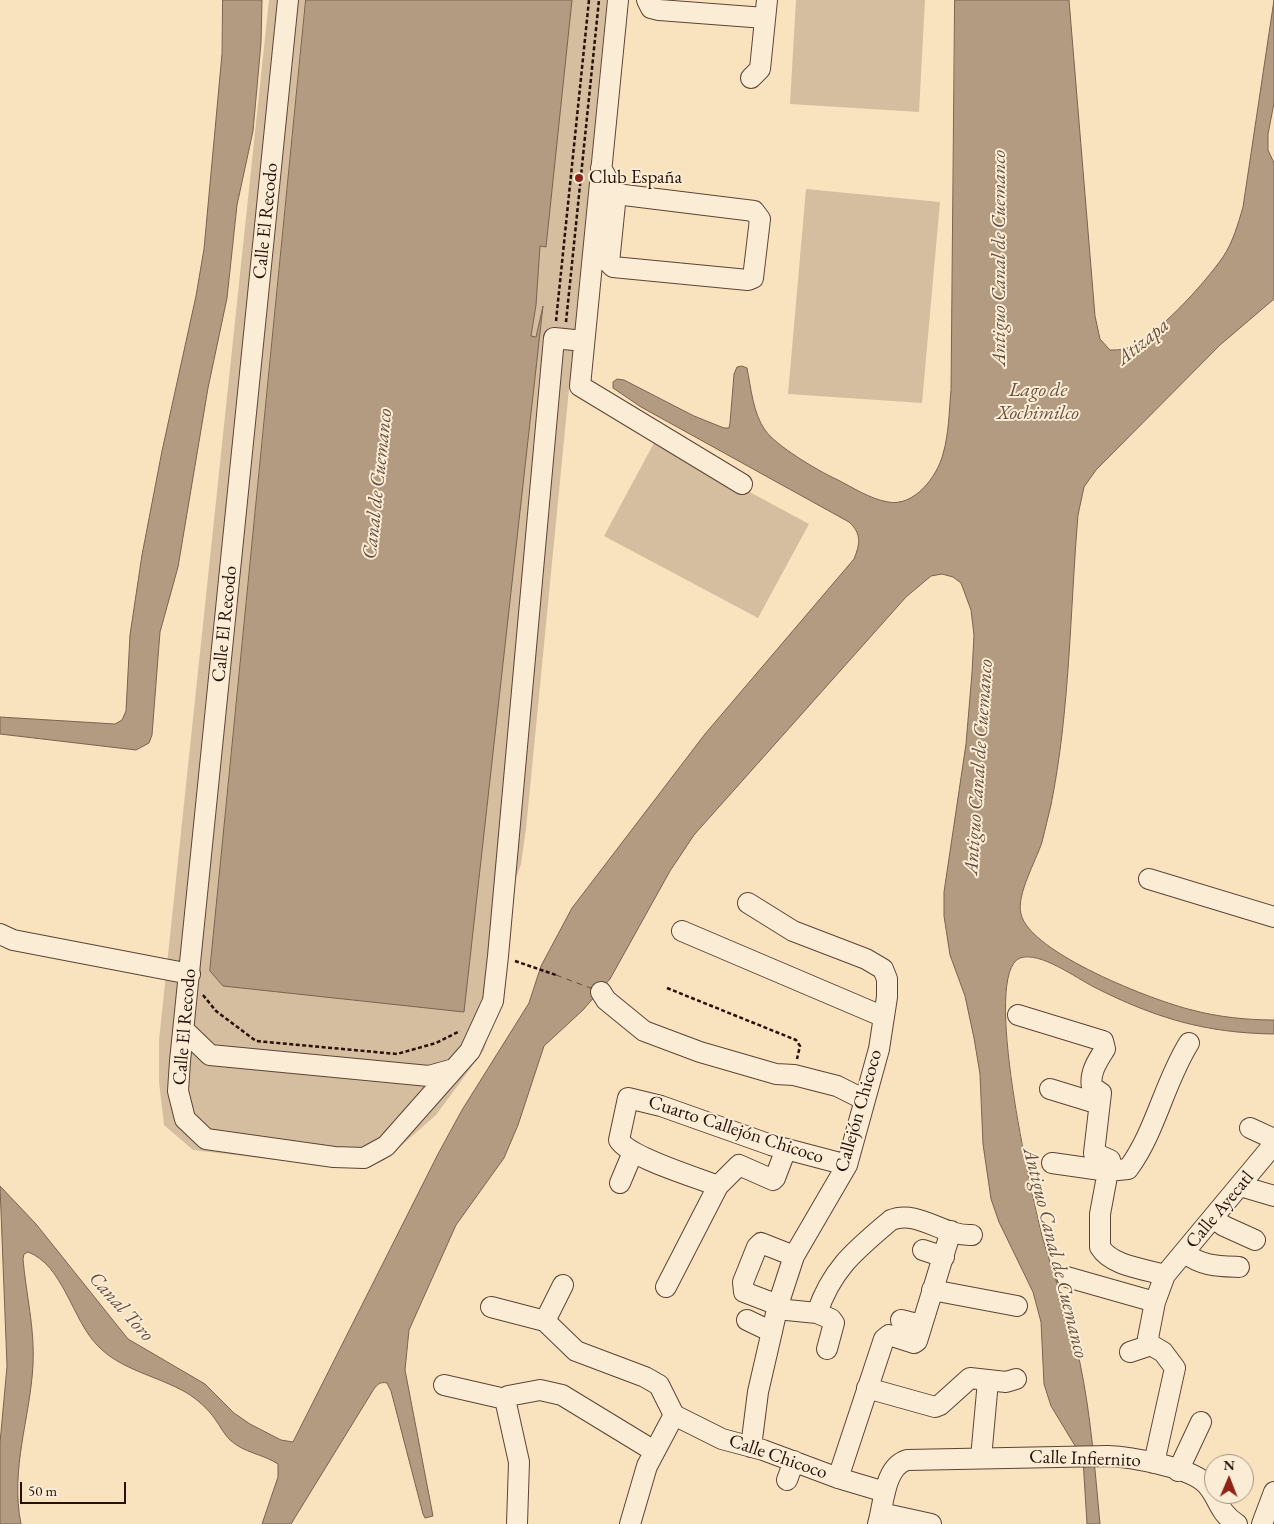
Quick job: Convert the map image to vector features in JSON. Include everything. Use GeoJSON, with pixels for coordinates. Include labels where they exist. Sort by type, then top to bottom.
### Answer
{"type":"FeatureCollection","features":[{"type":"Feature","properties":{"kind":"street","name":"Calle El Recodo"},"geometry":{"type":"LineString","coordinates":[[288,0],[178,1091],[185,1119],[206,1139],[334,1157],[364,1158],[386,1146],[470,1051],[493,1001],[567,339]]}},
{"type":"Feature","properties":{"kind":"street"},"geometry":{"type":"LineString","coordinates":[[618,0],[601,168],[567,339],[580,386],[742,484]]}},
{"type":"Feature","properties":{"kind":"street"},"geometry":{"type":"LineString","coordinates":[[647,0],[651,8],[660,10],[766,9],[760,68],[751,78]]}},
{"type":"Feature","properties":{"kind":"street"},"geometry":{"type":"LineString","coordinates":[[601,168],[616,194],[609,263],[613,267],[748,280],[753,278],[760,219],[754,211],[616,194]]}},
{"type":"Feature","properties":{"kind":"street"},"geometry":{"type":"LineString","coordinates":[[1149,879],[1274,917]]}},
{"type":"Feature","properties":{"kind":"street","name":"Callejón Chicoco"},"geometry":{"type":"LineString","coordinates":[[748,903],[794,931],[866,960],[883,969],[887,979],[888,997],[879,1049],[847,1165],[794,1256],[778,1307],[758,1392],[751,1447]]}},
{"type":"Feature","properties":{"kind":"street"},"geometry":{"type":"LineString","coordinates":[[682,931],[884,1017]]}},
{"type":"Feature","properties":{"kind":"street"},"geometry":{"type":"LineString","coordinates":[[0,934],[13,940],[190,976]]}},
{"type":"Feature","properties":{"kind":"street"},"geometry":{"type":"LineString","coordinates":[[601,992],[606,1000],[644,1031],[700,1052],[776,1074],[794,1075],[837,1086],[865,1100]]}},
{"type":"Feature","properties":{"kind":"street"},"geometry":{"type":"LineString","coordinates":[[1018,1015],[1103,1041],[1105,1048],[1095,1066],[1091,1082],[1092,1087],[1101,1093],[1094,1153],[1098,1157],[1108,1158],[1108,1171],[1100,1214],[1100,1247],[1108,1256],[1118,1262],[1165,1275],[1155,1302],[1148,1338],[1151,1346]]}},
{"type":"Feature","properties":{"kind":"street"},"geometry":{"type":"LineString","coordinates":[[184,1030],[210,1055],[429,1076],[454,1069]]}},
{"type":"Feature","properties":{"kind":"street"},"geometry":{"type":"LineString","coordinates":[[1052,1163],[1108,1171],[1128,1169],[1145,1145],[1167,1084],[1189,1043]]}},
{"type":"Feature","properties":{"kind":"street"},"geometry":{"type":"LineString","coordinates":[[1050,1090],[1099,1104]]}},
{"type":"Feature","properties":{"kind":"street","name":"Cuarto Callejón Chicoco"},"geometry":{"type":"LineString","coordinates":[[718,1186],[633,1152],[618,1140],[624,1106],[628,1098],[631,1097],[786,1149],[847,1165]]}},
{"type":"Feature","properties":{"kind":"street"},"geometry":{"type":"LineString","coordinates":[[1250,1128],[1274,1138]]}},
{"type":"Feature","properties":{"kind":"street","name":"Calle Ayecatl"},"geometry":{"type":"LineString","coordinates":[[1165,1275],[1190,1257],[1213,1218],[1274,1144]]}},
{"type":"Feature","properties":{"kind":"street"},"geometry":{"type":"LineString","coordinates":[[666,1287],[718,1186],[739,1165],[773,1180],[786,1149]]}},
{"type":"Feature","properties":{"kind":"street"},"geometry":{"type":"LineString","coordinates":[[620,1183],[633,1152]]}},
{"type":"Feature","properties":{"kind":"street"},"geometry":{"type":"LineString","coordinates":[[1240,1186],[1274,1196]]}},
{"type":"Feature","properties":{"kind":"street"},"geometry":{"type":"LineString","coordinates":[[816,1313],[824,1292],[842,1264],[890,1220],[907,1216],[951,1231],[972,1235]]}},
{"type":"Feature","properties":{"kind":"street"},"geometry":{"type":"LineString","coordinates":[[1213,1218],[1224,1226],[1255,1240]]}},
{"type":"Feature","properties":{"kind":"street"},"geometry":{"type":"LineString","coordinates":[[838,1478],[884,1339],[889,1335],[914,1343],[932,1290],[949,1255],[951,1231]]}},
{"type":"Feature","properties":{"kind":"street"},"geometry":{"type":"LineString","coordinates":[[794,1256],[761,1243],[757,1247],[742,1288],[744,1292],[778,1307],[816,1313],[831,1319],[834,1322],[828,1349]]}},
{"type":"Feature","properties":{"kind":"street"},"geometry":{"type":"LineString","coordinates":[[924,1250],[949,1255]]}},
{"type":"Feature","properties":{"kind":"street"},"geometry":{"type":"LineString","coordinates":[[1190,1257],[1206,1265],[1239,1267]]}},
{"type":"Feature","properties":{"kind":"street"},"geometry":{"type":"LineString","coordinates":[[1067,1277],[1155,1302]]}},
{"type":"Feature","properties":{"kind":"street"},"geometry":{"type":"LineString","coordinates":[[545,1321],[563,1285]]}},
{"type":"Feature","properties":{"kind":"street"},"geometry":{"type":"LineString","coordinates":[[932,1290],[1017,1306]]}},
{"type":"Feature","properties":{"kind":"street"},"geometry":{"type":"LineString","coordinates":[[491,1307],[545,1321],[576,1351],[645,1377],[659,1385],[674,1415],[654,1451],[630,1524]]}},
{"type":"Feature","properties":{"kind":"street"},"geometry":{"type":"LineString","coordinates":[[747,1320],[772,1332]]}},
{"type":"Feature","properties":{"kind":"street"},"geometry":{"type":"LineString","coordinates":[[901,1320],[921,1324]]}},
{"type":"Feature","properties":{"kind":"street"},"geometry":{"type":"LineString","coordinates":[[1130,1352],[1151,1346],[1163,1352],[1175,1368],[1154,1463]]}},
{"type":"Feature","properties":{"kind":"street"},"geometry":{"type":"LineString","coordinates":[[867,1388],[935,1407],[940,1405],[970,1378],[1006,1382],[1016,1379]]}},
{"type":"Feature","properties":{"kind":"street"},"geometry":{"type":"LineString","coordinates":[[981,1458],[988,1381]]}},
{"type":"Feature","properties":{"kind":"street"},"geometry":{"type":"LineString","coordinates":[[444,1385],[505,1399],[508,1396],[540,1390],[562,1395],[654,1451]]}},
{"type":"Feature","properties":{"kind":"street"},"geometry":{"type":"LineString","coordinates":[[505,1399],[519,1462],[516,1524]]}},
{"type":"Feature","properties":{"kind":"street","name":"Calle Chicoco"},"geometry":{"type":"LineString","coordinates":[[674,1415],[722,1439],[885,1492]]}},
{"type":"Feature","properties":{"kind":"street"},"geometry":{"type":"LineString","coordinates":[[1178,1471],[1201,1422]]}},
{"type":"Feature","properties":{"kind":"street","name":"Calle Infiernito"},"geometry":{"type":"LineString","coordinates":[[885,1492],[894,1469],[899,1462],[907,1460],[1063,1456],[1130,1457],[1178,1471],[1204,1482],[1226,1517],[1237,1524]]}},
{"type":"Feature","properties":{"kind":"street"},"geometry":{"type":"LineString","coordinates":[[787,1480],[794,1461]]}},
{"type":"Feature","properties":{"kind":"street"},"geometry":{"type":"LineString","coordinates":[[885,1492],[880,1518],[931,1524]]}},
{"type":"Feature","properties":{"kind":"street"},"geometry":{"type":"LineString","coordinates":[[1262,1524],[1274,1492]]}},
{"type":"Feature","properties":{"kind":"path"},"geometry":{"type":"LineString","coordinates":[[567,339],[589,0]]}},
{"type":"Feature","properties":{"kind":"path"},"geometry":{"type":"LineString","coordinates":[[567,339],[599,0]]}},
{"type":"Feature","properties":{"kind":"path"},"geometry":{"type":"LineString","coordinates":[[498,956],[556,975]]}},
{"type":"Feature","properties":{"kind":"path"},"geometry":{"type":"LineString","coordinates":[[190,976],[216,1011],[256,1041],[397,1054],[436,1043],[461,1030]]}},
{"type":"Feature","properties":{"kind":"path"},"geometry":{"type":"LineString","coordinates":[[666,988],[796,1040],[800,1046],[794,1075]]}},
{"type":"Feature","properties":{"kind":"shaded area"},"geometry":{"type":"Polygon","coordinates":[[[269,0],[607,0],[526,829],[521,864],[511,892],[494,1015],[484,1050],[436,1115],[386,1159],[368,1168],[336,1167],[193,1150],[164,1125],[159,1082],[159,1040],[269,0]]]}},
{"type":"Feature","properties":{"kind":"shaded area"},"geometry":{"type":"Polygon","coordinates":[[[796,0],[925,0],[919,112],[790,104],[796,0]]]}},
{"type":"Feature","properties":{"kind":"shaded area"},"geometry":{"type":"Polygon","coordinates":[[[806,189],[940,202],[922,403],[788,394],[806,189]]]}},
{"type":"Feature","properties":{"kind":"shaded area"},"geometry":{"type":"Polygon","coordinates":[[[655,441],[809,524],[758,618],[604,536],[655,441]]]}},
{"type":"Feature","properties":{"kind":"water"},"geometry":{"type":"Polygon","coordinates":[[[223,0],[262,0],[261,43],[253,131],[237,205],[227,298],[208,388],[178,567],[160,632],[152,735],[149,743],[136,750],[0,734],[0,717],[115,724],[122,720],[126,711],[130,635],[142,555],[204,249],[222,54],[223,0]]]}},
{"type":"Feature","properties":{"kind":"water","name":"Canal de Cuemanco"},"geometry":{"type":"Polygon","coordinates":[[[306,0],[572,0],[546,247],[540,246],[536,305],[531,336],[536,337],[543,306],[464,1012],[223,986],[210,971],[306,0]]]}},
{"type":"Feature","properties":{"kind":"water","name":"Lago de Xochimilco"},"geometry":{"type":"Polygon","coordinates":[[[955,0],[1069,0],[1095,316],[1100,339],[1110,350],[1119,350],[1137,343],[1165,322],[1204,281],[1230,245],[1243,207],[1274,0],[1274,103],[1268,134],[1268,150],[1274,163],[1274,299],[1220,345],[1096,470],[1084,487],[1078,515],[1066,697],[1057,769],[1042,842],[1024,888],[1020,906],[1021,914],[1029,929],[1046,944],[1096,973],[1151,997],[1192,1010],[1233,1018],[1274,1020],[1274,1034],[1225,1031],[1181,1022],[1116,998],[1068,972],[1037,958],[1020,958],[1009,973],[1006,1002],[1007,1042],[1012,1087],[1028,1176],[1041,1232],[1072,1330],[1084,1383],[1100,1524],[1087,1524],[1083,1459],[1051,1406],[1044,1384],[1041,1322],[1033,1292],[999,1222],[991,1199],[983,1144],[980,1074],[974,1038],[965,996],[950,955],[944,916],[944,892],[966,744],[974,635],[971,610],[961,583],[953,577],[942,574],[931,576],[906,597],[694,835],[670,871],[610,979],[583,1010],[544,1046],[518,1125],[504,1158],[456,1225],[409,1330],[405,1370],[433,1516],[425,1518],[423,1514],[391,1391],[387,1383],[382,1383],[378,1384],[372,1392],[291,1524],[262,1524],[278,1477],[278,1464],[235,1444],[228,1438],[206,1408],[187,1393],[128,1367],[106,1354],[88,1334],[59,1280],[50,1268],[28,1252],[24,1254],[23,1259],[32,1325],[33,1365],[19,1464],[18,1504],[21,1524],[0,1524],[0,1443],[7,1366],[0,1186],[36,1224],[128,1339],[205,1384],[234,1413],[250,1424],[281,1440],[293,1442],[438,1154],[462,1110],[529,1003],[541,966],[572,908],[705,734],[854,559],[859,539],[849,522],[641,407],[613,388],[613,382],[617,379],[624,380],[694,416],[724,428],[729,428],[734,374],[737,367],[742,366],[747,368],[755,408],[765,430],[787,450],[819,470],[861,492],[888,502],[907,500],[915,495],[930,481],[936,472],[943,454],[949,422],[951,390],[955,0]]]}},
{"type":"Feature","properties":{"kind":"ferry route"},"geometry":{"type":"LineString","coordinates":[[556,975],[593,989]]}},
{"type":"Feature","properties":{"kind":"place","name":"Club España"},"geometry":{"type":"Point","coordinates":[579,178]}},
{"type":"Feature","properties":{"kind":"water label","name":"Antiguo Canal de Cuemanco"},"geometry":{"type":"Point","coordinates":[1000,258]}},
{"type":"Feature","properties":{"kind":"water label","name":"Atizapa"},"geometry":{"type":"Point","coordinates":[1143,342]}},
{"type":"Feature","properties":{"kind":"water label","name":"Antiguo Canal de Cuemanco"},"geometry":{"type":"Point","coordinates":[979,767]}},
{"type":"Feature","properties":{"kind":"water label","name":"Antiguo Canal de Cuemanco"},"geometry":{"type":"Point","coordinates":[1055,1253]}},
{"type":"Feature","properties":{"kind":"water label","name":"Canal Toro"},"geometry":{"type":"Point","coordinates":[121,1307]}}]}
